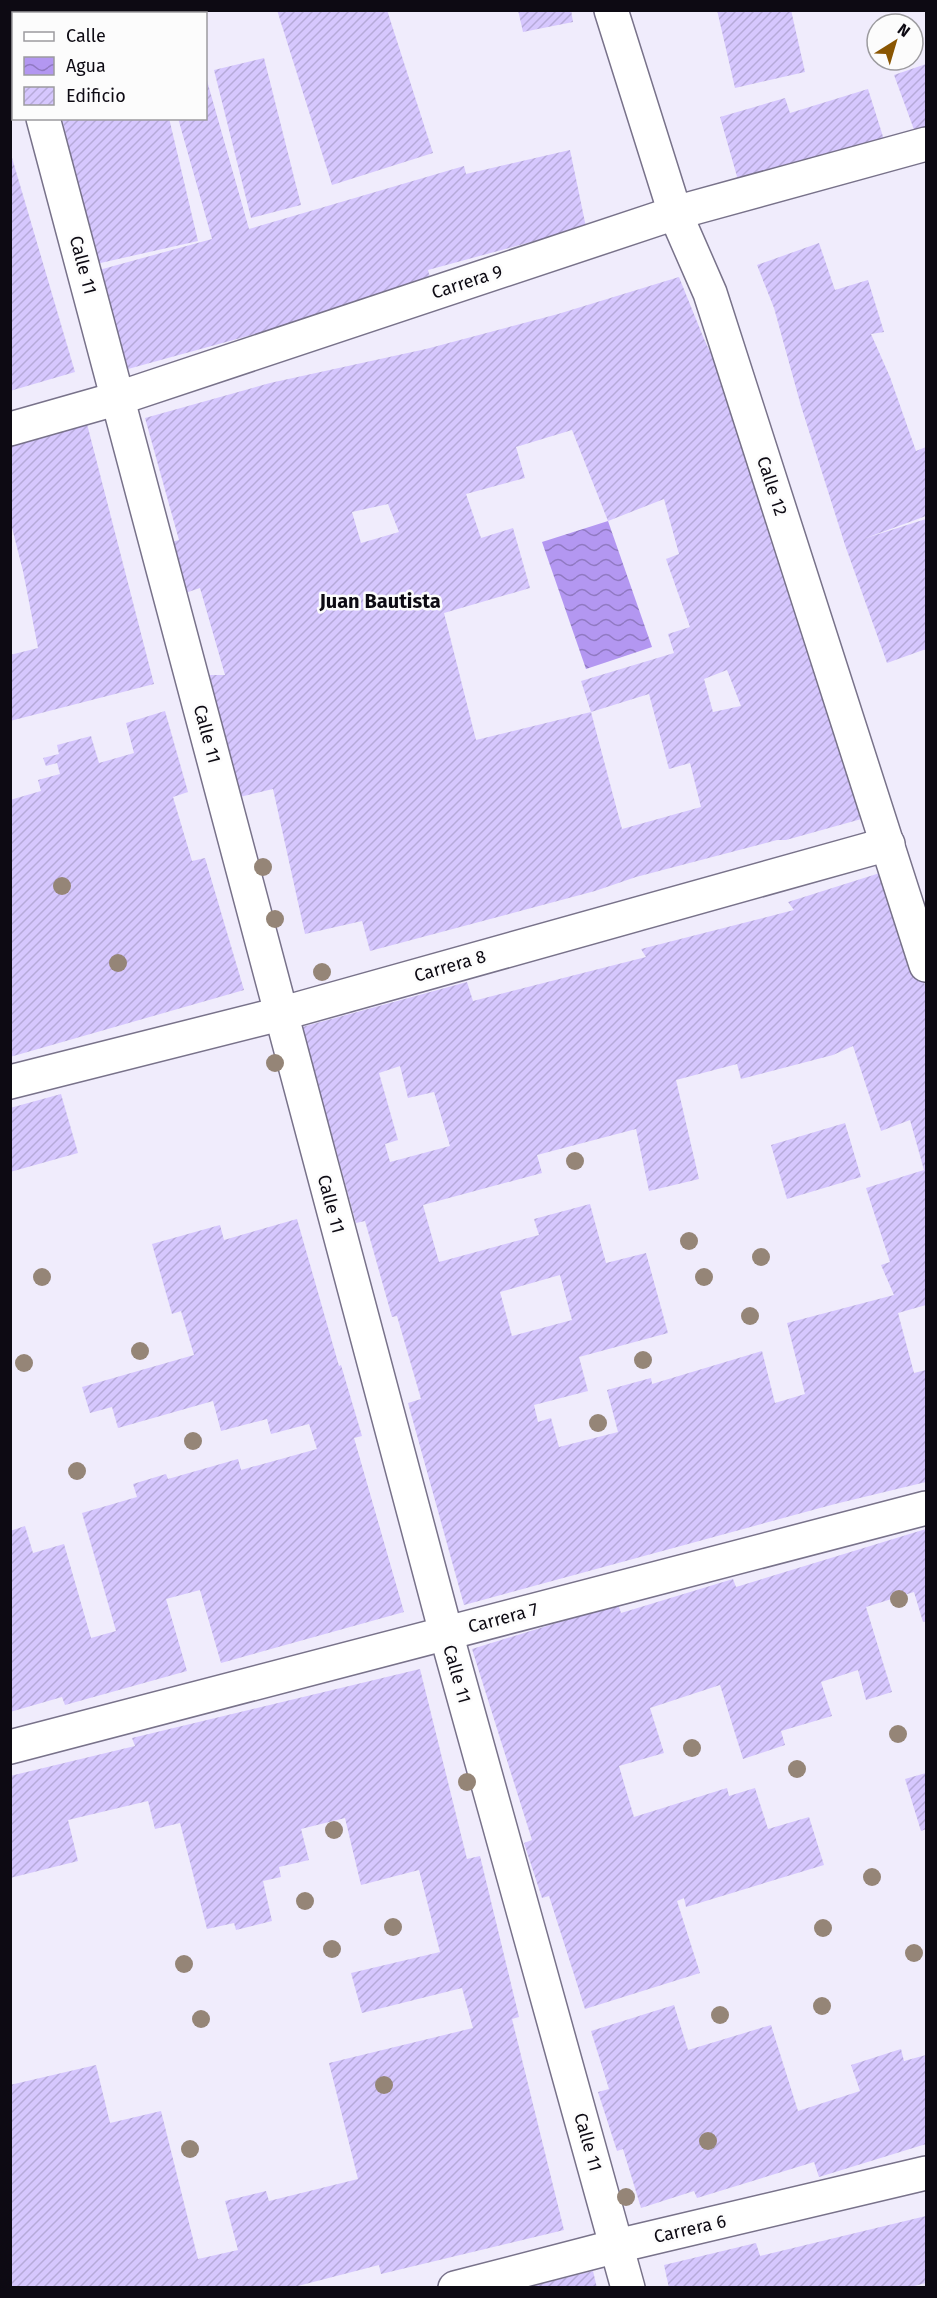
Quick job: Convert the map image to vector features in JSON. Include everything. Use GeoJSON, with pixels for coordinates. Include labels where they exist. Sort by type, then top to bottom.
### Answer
{"type":"FeatureCollection","features":[{"type":"Feature","properties":{"kind":"street","name":"Calle 12"},"geometry":{"type":"LineString","coordinates":[[611,10],[675,213],[710,293],[927,965]]}},
{"type":"Feature","properties":{"kind":"street","name":"Calle 11"},"geometry":{"type":"LineString","coordinates":[[44,120],[446,1633],[628,2288]]}},
{"type":"Feature","properties":{"kind":"street","name":"Carrera 9"},"geometry":{"type":"LineString","coordinates":[[10,429],[119,398],[675,213],[927,144]]}},
{"type":"Feature","properties":{"kind":"street","name":"Carrera 8"},"geometry":{"type":"LineString","coordinates":[[10,1082],[280,1014],[888,844]]}},
{"type":"Feature","properties":{"kind":"street","name":"Carrera 7"},"geometry":{"type":"LineString","coordinates":[[10,1747],[927,1508]]}},
{"type":"Feature","properties":{"kind":"street","name":"Carrera 6"},"geometry":{"type":"LineString","coordinates":[[455,2288],[617,2246],[927,2173]]}},
{"type":"Feature","properties":{"kind":"water"},"geometry":{"type":"Polygon","coordinates":[[[608,521],[652,647],[586,669],[542,542],[608,521]]]}},
{"type":"Feature","properties":{"kind":"building"},"geometry":{"type":"Polygon","coordinates":[[[42,10],[138,10],[138,12],[42,12],[42,10]]]}},
{"type":"Feature","properties":{"kind":"building"},"geometry":{"type":"Polygon","coordinates":[[[277,10],[387,10],[433,153],[332,185],[277,10]]]}},
{"type":"Feature","properties":{"kind":"building"},"geometry":{"type":"Polygon","coordinates":[[[518,10],[571,10],[573,22],[523,32],[518,10]]]}},
{"type":"Feature","properties":{"kind":"building"},"geometry":{"type":"Polygon","coordinates":[[[717,10],[791,10],[805,72],[735,88],[717,10]]]}},
{"type":"Feature","properties":{"kind":"building"},"geometry":{"type":"Polygon","coordinates":[[[264,58],[301,205],[251,218],[214,70],[264,58]]]}},
{"type":"Feature","properties":{"kind":"building"},"geometry":{"type":"Polygon","coordinates":[[[925,64],[926,156],[924,157],[894,75],[903,72],[925,72],[925,64]]]}},
{"type":"Feature","properties":{"kind":"building"},"geometry":{"type":"Polygon","coordinates":[[[207,81],[249,229],[464,166],[466,174],[570,150],[586,227],[428,270],[432,285],[128,369],[99,270],[212,239],[179,120],[207,120],[207,81]]]}},
{"type":"Feature","properties":{"kind":"building"},"geometry":{"type":"Polygon","coordinates":[[[868,89],[891,162],[746,208],[720,117],[785,98],[790,113],[868,89]]]}},
{"type":"Feature","properties":{"kind":"building"},"geometry":{"type":"Polygon","coordinates":[[[62,120],[169,120],[198,241],[96,264],[62,120]]]}},
{"type":"Feature","properties":{"kind":"building"},"geometry":{"type":"Polygon","coordinates":[[[10,151],[75,372],[10,391],[10,151]]]}},
{"type":"Feature","properties":{"kind":"building"},"geometry":{"type":"Polygon","coordinates":[[[819,243],[835,290],[868,280],[884,332],[871,334],[890,377],[916,451],[926,447],[926,516],[863,539],[926,519],[926,649],[887,663],[845,545],[801,406],[774,308],[757,265],[819,243]]]}},
{"type":"Feature","properties":{"kind":"building"},"geometry":{"type":"Polygon","coordinates":[[[679,277],[704,339],[730,394],[865,818],[636,877],[595,891],[370,951],[362,921],[305,934],[273,789],[240,797],[209,675],[225,675],[200,588],[179,595],[164,544],[179,540],[145,418],[270,383],[426,349],[558,314],[679,277]],[[572,430],[516,447],[525,478],[466,494],[481,538],[513,528],[530,588],[444,613],[476,740],[591,712],[581,681],[674,653],[668,634],[690,627],[666,559],[679,554],[664,499],[608,521],[572,430]],[[388,504],[352,512],[361,543],[399,532],[388,504]],[[727,670],[704,679],[713,712],[741,706],[727,670]],[[649,694],[591,712],[622,829],[701,807],[690,763],[669,769],[649,694]]]}},
{"type":"Feature","properties":{"kind":"building"},"geometry":{"type":"Polygon","coordinates":[[[86,420],[154,684],[10,721],[10,655],[38,648],[23,571],[10,520],[10,438],[86,420]]]}},
{"type":"Feature","properties":{"kind":"building"},"geometry":{"type":"Polygon","coordinates":[[[165,711],[188,792],[173,797],[192,861],[205,858],[244,990],[10,1057],[10,800],[41,791],[38,780],[60,774],[57,763],[46,766],[43,758],[59,754],[57,745],[91,736],[99,763],[134,753],[126,723],[165,711]]]}},
{"type":"Feature","properties":{"kind":"building"},"geometry":{"type":"Polygon","coordinates":[[[883,872],[914,946],[926,989],[926,1305],[898,1313],[914,1373],[926,1370],[926,1482],[835,1504],[464,1605],[408,1403],[421,1399],[397,1316],[392,1317],[365,1221],[356,1223],[302,1027],[467,982],[473,1001],[646,957],[641,949],[794,910],[788,902],[883,872]],[[853,1046],[833,1055],[741,1079],[737,1064],[676,1080],[699,1179],[649,1191],[636,1129],[537,1155],[542,1173],[423,1205],[439,1262],[539,1235],[534,1219],[590,1204],[606,1263],[646,1253],[668,1333],[579,1357],[588,1391],[534,1405],[538,1422],[551,1418],[559,1447],[618,1432],[607,1390],[651,1378],[652,1384],[762,1351],[775,1403],[805,1394],[787,1323],[894,1295],[881,1265],[890,1262],[866,1188],[924,1170],[910,1120],[881,1131],[853,1046]],[[400,1066],[379,1073],[398,1140],[385,1144],[390,1162],[450,1146],[434,1092],[408,1098],[400,1066]],[[560,1275],[500,1292],[512,1336],[572,1320],[560,1275]]]}},
{"type":"Feature","properties":{"kind":"building"},"geometry":{"type":"Polygon","coordinates":[[[61,1094],[78,1153],[10,1172],[10,1108],[61,1094]]]}},
{"type":"Feature","properties":{"kind":"building"},"geometry":{"type":"Polygon","coordinates":[[[845,1123],[861,1177],[787,1199],[771,1145],[845,1123]]]}},
{"type":"Feature","properties":{"kind":"building"},"geometry":{"type":"Polygon","coordinates":[[[297,1219],[339,1366],[341,1365],[362,1436],[354,1438],[404,1612],[221,1663],[200,1590],[166,1599],[187,1671],[65,1705],[62,1697],[10,1712],[10,1531],[25,1526],[33,1553],[64,1544],[91,1638],[116,1631],[82,1513],[137,1497],[133,1484],[166,1474],[168,1479],[238,1459],[241,1470],[317,1449],[309,1424],[271,1434],[267,1419],[221,1431],[213,1401],[118,1428],[112,1407],[90,1413],[82,1387],[194,1355],[181,1311],[172,1314],[152,1244],[220,1225],[224,1240],[297,1219]]]}},
{"type":"Feature","properties":{"kind":"building"},"geometry":{"type":"Polygon","coordinates":[[[926,1529],[926,1621],[923,1622],[914,1592],[866,1607],[892,1692],[866,1700],[858,1670],[821,1682],[832,1716],[781,1731],[785,1745],[743,1759],[720,1685],[650,1708],[664,1753],[619,1766],[634,1817],[727,1788],[729,1796],[755,1788],[768,1829],[809,1817],[824,1865],[686,1907],[684,1898],[677,1901],[700,1973],[585,2009],[549,1896],[542,1898],[524,1843],[532,1840],[472,1649],[618,1604],[621,1613],[733,1579],[736,1587],[926,1529]]]}},
{"type":"Feature","properties":{"kind":"building"},"geometry":{"type":"Polygon","coordinates":[[[420,1669],[467,1859],[480,1856],[519,2017],[512,2019],[564,2230],[381,2274],[379,2265],[290,2288],[10,2288],[10,2085],[96,2065],[110,2123],[161,2111],[198,2259],[238,2250],[225,2201],[266,2191],[269,2201],[358,2179],[329,2063],[473,2028],[462,1988],[362,2013],[351,1973],[440,1952],[419,1870],[361,1885],[345,1818],[301,1829],[309,1860],[279,1867],[281,1877],[263,1881],[272,1921],[236,1930],[234,1923],[207,1929],[180,1823],[155,1829],[148,1801],[68,1820],[78,1861],[10,1878],[10,1776],[135,1746],[132,1738],[420,1669]]]}},
{"type":"Feature","properties":{"kind":"building"},"geometry":{"type":"Polygon","coordinates":[[[926,1773],[926,1829],[921,1831],[905,1779],[926,1773]]]}},
{"type":"Feature","properties":{"kind":"building"},"geometry":{"type":"Polygon","coordinates":[[[674,2005],[688,2050],[771,2025],[798,2111],[860,2091],[851,2065],[901,2049],[904,2061],[926,2055],[926,2144],[819,2177],[814,2162],[697,2198],[694,2191],[641,2208],[623,2149],[617,2151],[598,2092],[609,2089],[591,2031],[674,2005]]]}},
{"type":"Feature","properties":{"kind":"building"},"geometry":{"type":"Polygon","coordinates":[[[926,2216],[926,2283],[906,2288],[669,2288],[664,2265],[756,2243],[760,2256],[926,2216]]]}},
{"type":"Feature","properties":{"kind":"building"},"geometry":{"type":"Polygon","coordinates":[[[593,2271],[597,2288],[528,2288],[528,2287],[593,2271]]]}},
{"type":"Feature","properties":{"kind":"district","name":"Juan Bautista"},"geometry":{"type":"Point","coordinates":[380,601]}}]}
